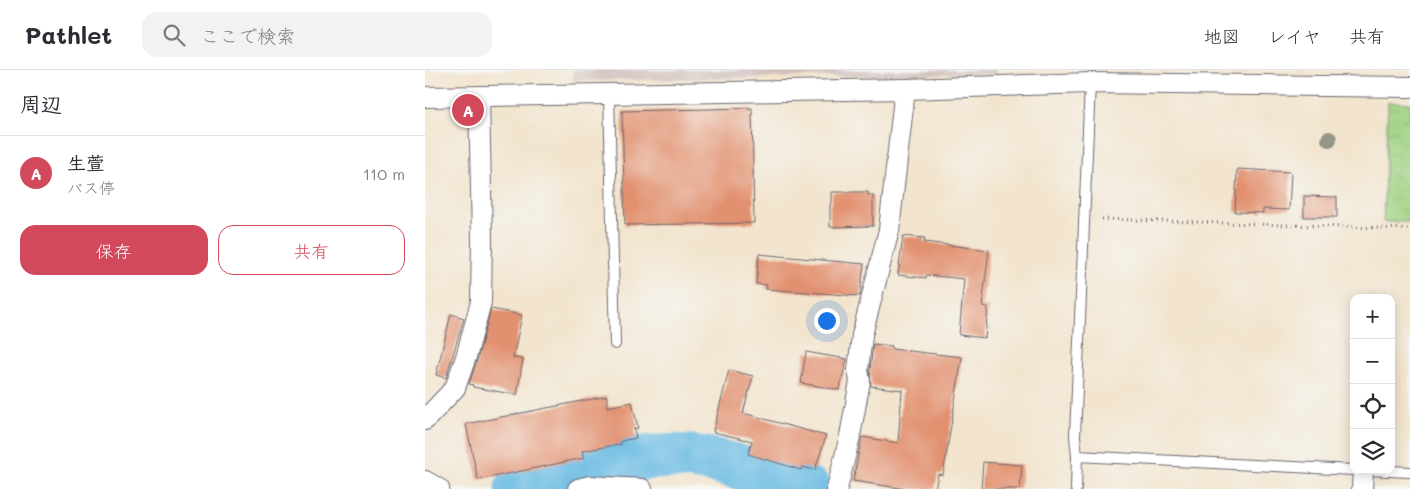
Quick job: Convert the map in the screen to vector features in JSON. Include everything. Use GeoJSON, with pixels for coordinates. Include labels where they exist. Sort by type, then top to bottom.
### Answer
{"type":"FeatureCollection","features":[{"type":"Feature","properties":{"kind":"street"},"geometry":{"type":"LineString","coordinates":[[425,97],[905,89],[1090,77],[1410,87]]}},
{"type":"Feature","properties":{"kind":"street"},"geometry":{"type":"LineString","coordinates":[[842,488],[860,381],[858,370],[862,335],[889,230],[905,89]]}},
{"type":"Feature","properties":{"kind":"street"},"geometry":{"type":"LineString","coordinates":[[425,420],[455,388],[466,357],[481,302],[482,239],[479,96]]}},
{"type":"Feature","properties":{"kind":"street"},"geometry":{"type":"LineString","coordinates":[[1362,489],[1363,474]]}},
{"type":"Feature","properties":{"kind":"street"},"geometry":{"type":"LineString","coordinates":[[425,481],[439,489]]}},
{"type":"Feature","properties":{"kind":"street"},"geometry":{"type":"LineString","coordinates":[[578,489],[591,486],[642,489]]}},
{"type":"Feature","properties":{"kind":"lane"},"geometry":{"type":"LineString","coordinates":[[1076,489],[1077,456],[1075,436],[1090,77]]}},
{"type":"Feature","properties":{"kind":"lane"},"geometry":{"type":"LineString","coordinates":[[609,94],[615,344]]}},
{"type":"Feature","properties":{"kind":"lane"},"geometry":{"type":"LineString","coordinates":[[1077,456],[1350,470]]}},
{"type":"Feature","properties":{"kind":"lane"},"geometry":{"type":"LineString","coordinates":[[1395,471],[1410,472]]}},
{"type":"Feature","properties":{"kind":"path"},"geometry":{"type":"LineString","coordinates":[[1084,218],[1410,229]]}},
{"type":"Feature","properties":{"kind":"shaded area"},"geometry":{"type":"Polygon","coordinates":[[[573,70],[997,70],[997,74],[573,81],[573,70]]]}},
{"type":"Feature","properties":{"kind":"green space"},"geometry":{"type":"Polygon","coordinates":[[[1388,102],[1410,103],[1410,222],[1383,222],[1388,102]]]}},
{"type":"Feature","properties":{"kind":"building"},"geometry":{"type":"Polygon","coordinates":[[[752,108],[754,223],[625,225],[622,111],[752,108]]]}},
{"type":"Feature","properties":{"kind":"building"},"geometry":{"type":"Polygon","coordinates":[[[1237,169],[1291,172],[1289,210],[1263,209],[1263,213],[1235,212],[1237,169]]]}},
{"type":"Feature","properties":{"kind":"building"},"geometry":{"type":"Polygon","coordinates":[[[832,192],[868,192],[868,195],[873,195],[873,226],[830,227],[832,192]]]}},
{"type":"Feature","properties":{"kind":"building"},"geometry":{"type":"Polygon","coordinates":[[[1304,196],[1337,197],[1337,217],[1304,217],[1304,196]]]}},
{"type":"Feature","properties":{"kind":"building"},"geometry":{"type":"Polygon","coordinates":[[[903,236],[925,238],[924,242],[989,250],[982,306],[988,307],[985,338],[959,335],[964,279],[926,275],[926,278],[898,275],[903,236]]]}},
{"type":"Feature","properties":{"kind":"building"},"geometry":{"type":"Polygon","coordinates":[[[759,254],[864,264],[860,296],[766,289],[767,285],[756,284],[759,254]]]}},
{"type":"Feature","properties":{"kind":"building"},"geometry":{"type":"Polygon","coordinates":[[[491,309],[522,315],[513,358],[523,359],[517,395],[473,387],[473,385],[469,384],[491,309]]]}},
{"type":"Feature","properties":{"kind":"building"},"geometry":{"type":"Polygon","coordinates":[[[451,314],[464,318],[446,378],[436,375],[451,314]]]}},
{"type":"Feature","properties":{"kind":"building"},"geometry":{"type":"Polygon","coordinates":[[[873,344],[892,346],[892,349],[962,357],[943,475],[938,474],[935,489],[906,489],[853,481],[862,437],[898,443],[902,390],[871,386],[870,370],[873,344]]]}},
{"type":"Feature","properties":{"kind":"building"},"geometry":{"type":"Polygon","coordinates":[[[806,352],[847,359],[839,390],[801,383],[806,352]]]}},
{"type":"Feature","properties":{"kind":"building"},"geometry":{"type":"Polygon","coordinates":[[[729,370],[753,376],[743,413],[826,436],[815,470],[802,467],[801,470],[748,454],[752,441],[713,432],[729,370]]]}},
{"type":"Feature","properties":{"kind":"building"},"geometry":{"type":"Polygon","coordinates":[[[607,396],[607,407],[632,402],[638,428],[634,429],[636,438],[621,441],[621,444],[582,451],[584,458],[478,480],[466,424],[607,396]]]}},
{"type":"Feature","properties":{"kind":"building"},"geometry":{"type":"Polygon","coordinates":[[[983,462],[1022,465],[1020,489],[981,489],[983,462]]]}},
{"type":"Feature","properties":{"kind":"waterway"},"geometry":{"type":"LineString","coordinates":[[517,489],[612,463],[662,456],[710,460],[809,489]]}},
{"type":"Feature","properties":{"kind":"place","name":"生萱"},"geometry":{"type":"Point","coordinates":[468,110]}}]}
